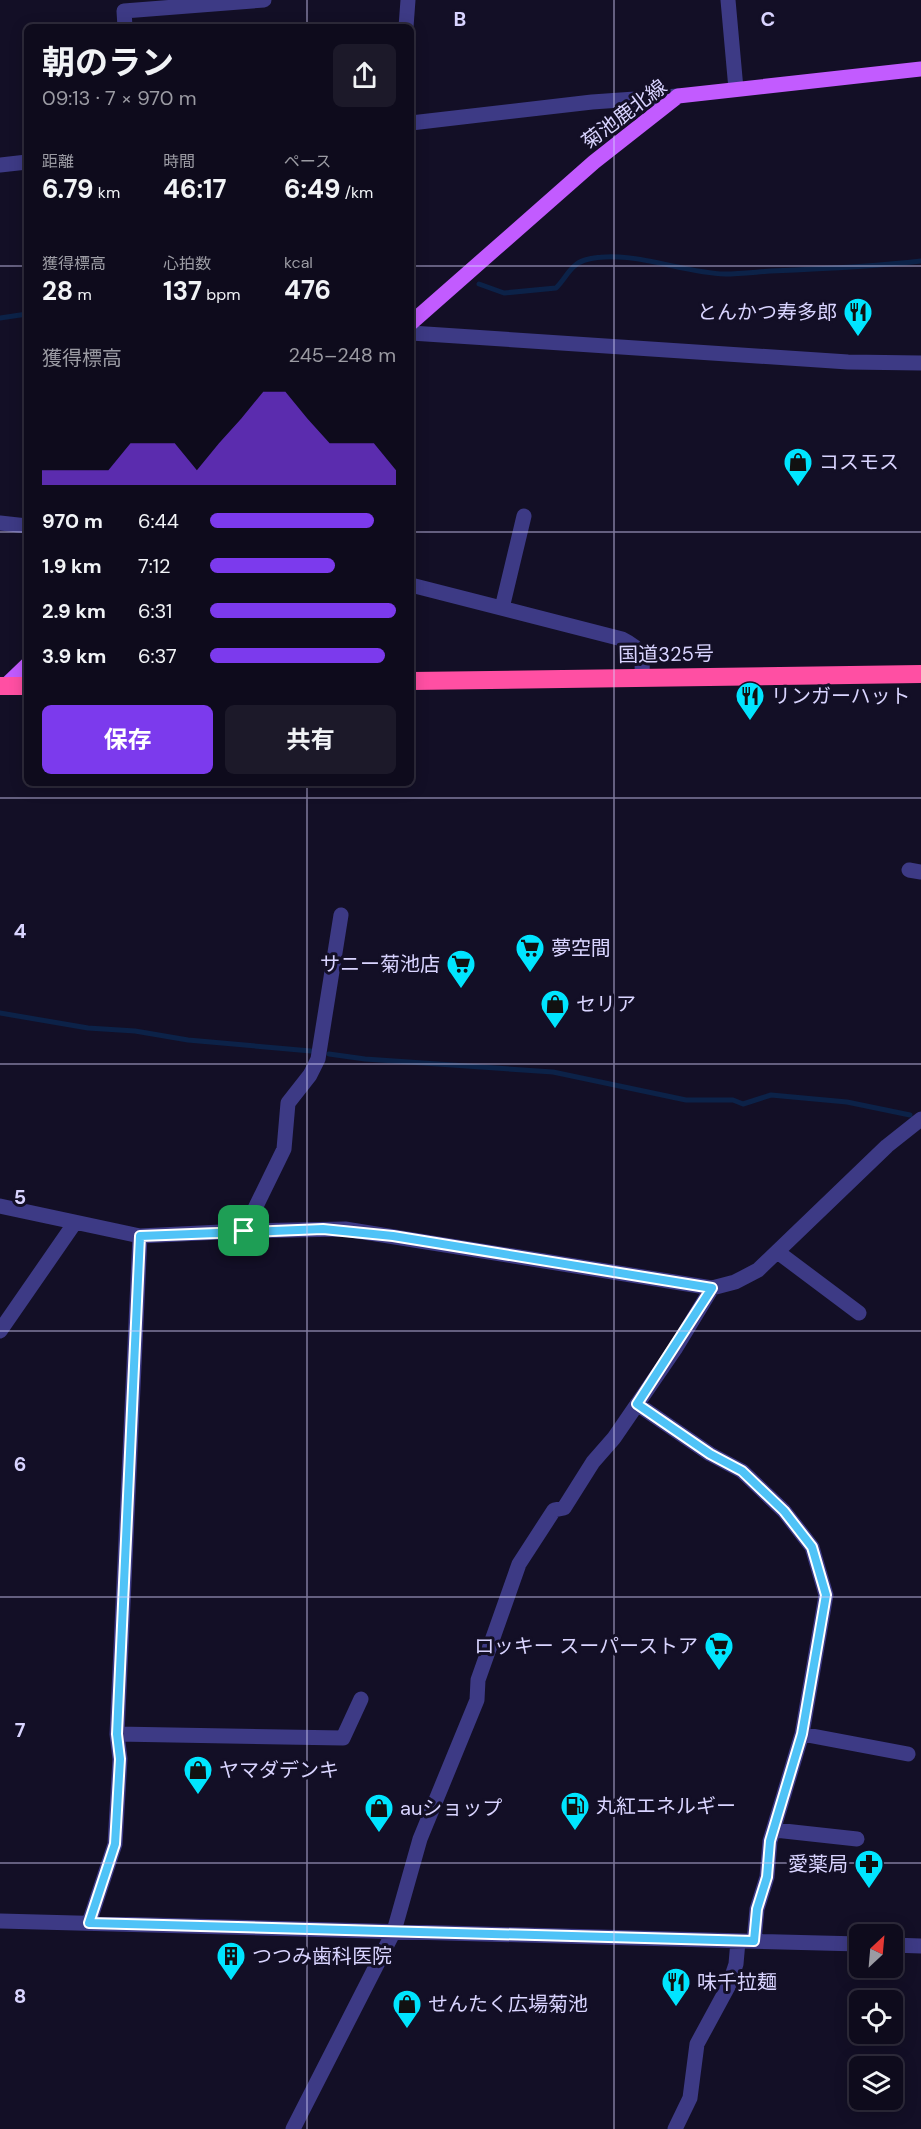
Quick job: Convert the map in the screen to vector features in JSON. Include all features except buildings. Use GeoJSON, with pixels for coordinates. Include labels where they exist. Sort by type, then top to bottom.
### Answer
{"type":"FeatureCollection","features":[{"type":"Feature","properties":{"kind":"highway","name":"国道325号"},"geometry":{"type":"LineString","coordinates":[[414,681],[642,676],[921,674]]}},
{"type":"Feature","properties":{"kind":"highway"},"geometry":{"type":"LineString","coordinates":[[2,687],[24,686]]}},
{"type":"Feature","properties":{"kind":"main road","name":"菊池鹿北線"},"geometry":{"type":"LineString","coordinates":[[414,320],[594,162],[678,96],[921,69]]}},
{"type":"Feature","properties":{"kind":"main road"},"geometry":{"type":"LineString","coordinates":[[2,687],[24,668]]}},
{"type":"Feature","properties":{"kind":"street"},"geometry":{"type":"LineString","coordinates":[[125,24],[124,11],[264,0]]}},
{"type":"Feature","properties":{"kind":"street"},"geometry":{"type":"LineString","coordinates":[[406,24],[408,0]]}},
{"type":"Feature","properties":{"kind":"street"},"geometry":{"type":"LineString","coordinates":[[728,0],[736,90]]}},
{"type":"Feature","properties":{"kind":"street"},"geometry":{"type":"LineString","coordinates":[[414,123],[592,102],[678,96]]}},
{"type":"Feature","properties":{"kind":"street"},"geometry":{"type":"LineString","coordinates":[[0,165],[24,162]]}},
{"type":"Feature","properties":{"kind":"street"},"geometry":{"type":"LineString","coordinates":[[414,333],[848,363],[921,363]]}},
{"type":"Feature","properties":{"kind":"street"},"geometry":{"type":"LineString","coordinates":[[502,608],[524,516]]}},
{"type":"Feature","properties":{"kind":"street"},"geometry":{"type":"LineString","coordinates":[[0,523],[24,526]]}},
{"type":"Feature","properties":{"kind":"street"},"geometry":{"type":"LineString","coordinates":[[414,586],[622,639],[636,646],[642,658],[642,676]]}},
{"type":"Feature","properties":{"kind":"street"},"geometry":{"type":"LineString","coordinates":[[244,1231],[284,1149],[288,1103],[310,1075],[318,1059],[341,915]]}},
{"type":"Feature","properties":{"kind":"street"},"geometry":{"type":"LineString","coordinates":[[0,1206],[74,1224],[140,1236],[244,1231],[345,1230],[712,1288],[735,1282],[758,1270],[887,1146],[921,1119]]}},
{"type":"Feature","properties":{"kind":"street"},"geometry":{"type":"LineString","coordinates":[[0,1331],[74,1224]]}},
{"type":"Feature","properties":{"kind":"street"},"geometry":{"type":"LineString","coordinates":[[89,1923],[115,1844],[120,1759],[117,1734],[140,1236]]}},
{"type":"Feature","properties":{"kind":"street"},"geometry":{"type":"LineString","coordinates":[[778,1252],[859,1313]]}},
{"type":"Feature","properties":{"kind":"street"},"geometry":{"type":"LineString","coordinates":[[293,2129],[394,1931],[420,1839],[477,1700],[478,1680],[519,1564],[554,1510],[564,1508],[593,1462],[614,1438],[712,1288]]}},
{"type":"Feature","properties":{"kind":"street"},"geometry":{"type":"LineString","coordinates":[[637,1404],[710,1454],[742,1471],[784,1511],[812,1547],[826,1595],[802,1734],[770,1841],[767,1877],[757,1909],[754,1941]]}},
{"type":"Feature","properties":{"kind":"street"},"geometry":{"type":"LineString","coordinates":[[117,1734],[343,1738],[361,1699]]}},
{"type":"Feature","properties":{"kind":"street"},"geometry":{"type":"LineString","coordinates":[[802,1734],[908,1754]]}},
{"type":"Feature","properties":{"kind":"street"},"geometry":{"type":"LineString","coordinates":[[775,1830],[857,1839]]}},
{"type":"Feature","properties":{"kind":"street"},"geometry":{"type":"LineString","coordinates":[[0,1921],[849,1944]]}},
{"type":"Feature","properties":{"kind":"street"},"geometry":{"type":"LineString","coordinates":[[675,2129],[690,2098],[697,2044],[729,1985],[736,1964],[738,1941]]}},
{"type":"Feature","properties":{"kind":"street"},"geometry":{"type":"LineString","coordinates":[[903,1945],[921,1946]]}},
{"type":"Feature","properties":{"kind":"waterway"},"geometry":{"type":"LineString","coordinates":[[479,284],[504,293],[556,288],[580,262],[602,257],[637,259],[708,273],[725,274],[921,261]]}},
{"type":"Feature","properties":{"kind":"waterway"},"geometry":{"type":"LineString","coordinates":[[0,318],[24,314]]}},
{"type":"Feature","properties":{"kind":"waterway"},"geometry":{"type":"LineString","coordinates":[[0,1013],[88,1028],[135,1031],[188,1040],[311,1051]]}},
{"type":"Feature","properties":{"kind":"waterway"},"geometry":{"type":"LineString","coordinates":[[329,1054],[365,1059],[553,1072],[686,1100],[733,1100],[743,1104],[771,1095],[847,1102],[910,1115]]}},
{"type":"Feature","properties":{"kind":"place","name":"とんかつ寿多郎"},"geometry":{"type":"Point","coordinates":[858,338]}},
{"type":"Feature","properties":{"kind":"place","name":"コスモス"},"geometry":{"type":"Point","coordinates":[798,488]}},
{"type":"Feature","properties":{"kind":"place","name":"リンガーハット"},"geometry":{"type":"Point","coordinates":[750,722]}},
{"type":"Feature","properties":{"kind":"place","name":"夢空間"},"geometry":{"type":"Point","coordinates":[530,974]}},
{"type":"Feature","properties":{"kind":"place","name":"サニー菊池店"},"geometry":{"type":"Point","coordinates":[461,990]}},
{"type":"Feature","properties":{"kind":"place","name":"セリア"},"geometry":{"type":"Point","coordinates":[555,1030]}},
{"type":"Feature","properties":{"kind":"place","name":"ロッキー スーパーストア"},"geometry":{"type":"Point","coordinates":[719,1672]}},
{"type":"Feature","properties":{"kind":"place","name":"ヤマダデンキ"},"geometry":{"type":"Point","coordinates":[198,1796]}},
{"type":"Feature","properties":{"kind":"place","name":"丸紅エネルギー"},"geometry":{"type":"Point","coordinates":[575,1832]}},
{"type":"Feature","properties":{"kind":"place","name":"auショップ"},"geometry":{"type":"Point","coordinates":[379,1834]}},
{"type":"Feature","properties":{"kind":"place","name":"愛薬局"},"geometry":{"type":"Point","coordinates":[869,1890]}},
{"type":"Feature","properties":{"kind":"place","name":"つつみ歯科医院"},"geometry":{"type":"Point","coordinates":[231,1982]}},
{"type":"Feature","properties":{"kind":"place","name":"味千拉麺"},"geometry":{"type":"Point","coordinates":[676,2008]}},
{"type":"Feature","properties":{"kind":"place","name":"せんたく広場菊池"},"geometry":{"type":"Point","coordinates":[407,2030]}},
{"type":"Feature","properties":{"kind":"route"},"geometry":{"type":"LineString","coordinates":[[345,1230],[712,1288],[675,1349],[637,1404],[710,1454],[742,1471],[784,1511],[812,1547],[826,1595],[802,1734],[770,1841],[765,1890],[757,1909],[754,1941],[89,1923],[115,1844],[120,1759],[117,1734],[140,1236],[244,1231],[345,1230]]}}]}
